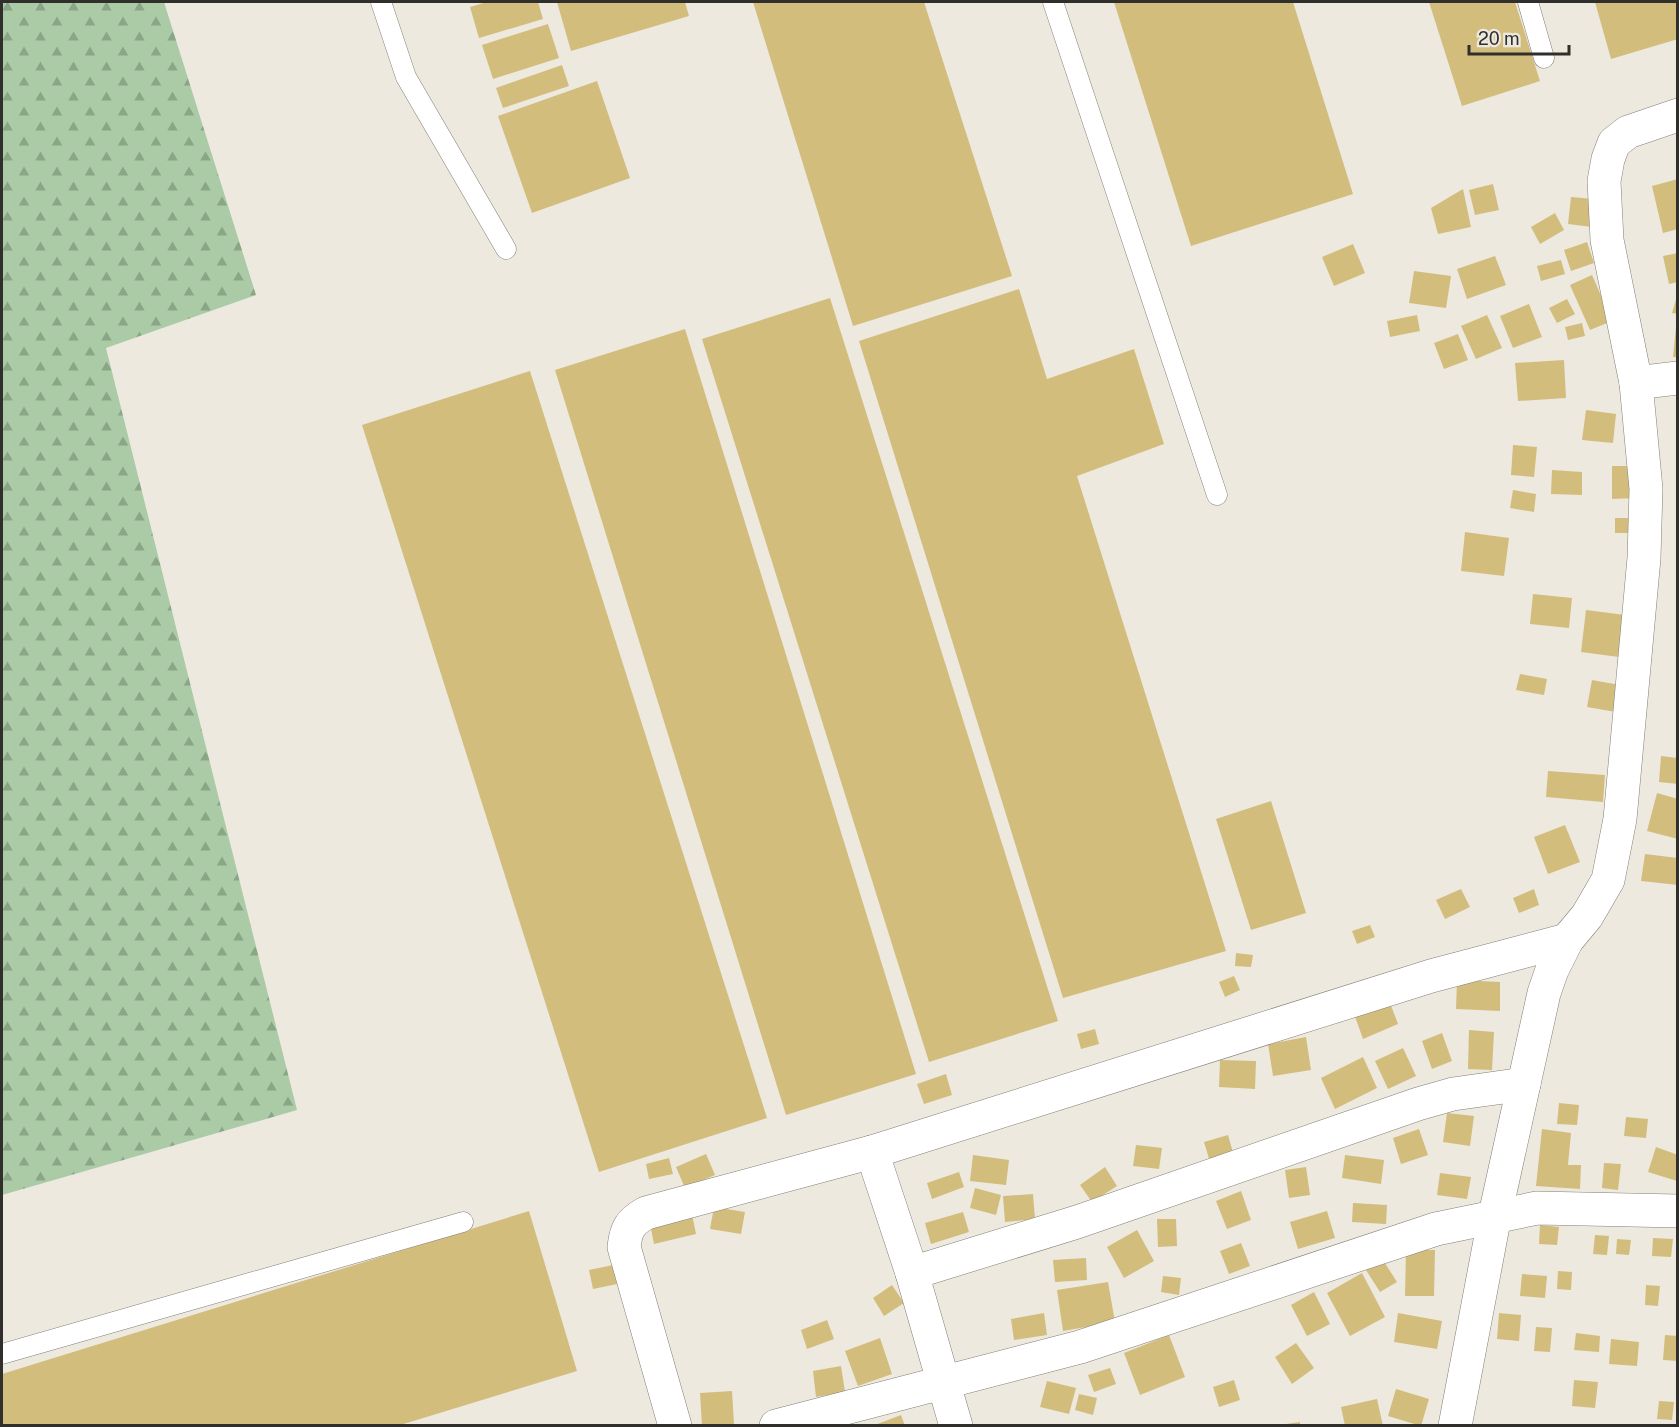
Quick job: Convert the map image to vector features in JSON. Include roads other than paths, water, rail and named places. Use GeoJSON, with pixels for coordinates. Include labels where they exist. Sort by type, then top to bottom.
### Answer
{"type":"FeatureCollection","features":[{"type":"Feature","properties":{"kind":"street"},"geometry":{"type":"LineString","coordinates":[[1455,1425],[1495,1215],[1544,993],[1552,970],[1567,940],[1587,916],[1608,880],[1620,819],[1644,558],[1646,489],[1636,383],[1607,240],[1604,181],[1614,143],[1628,132],[1677,115]]}},
{"type":"Feature","properties":{"kind":"street"},"geometry":{"type":"LineString","coordinates":[[1636,383],[1677,378]]}},
{"type":"Feature","properties":{"kind":"street"},"geometry":{"type":"LineString","coordinates":[[675,1425],[624,1247],[626,1233],[632,1221],[646,1213],[872,1152],[1431,976],[1567,940]]}},
{"type":"Feature","properties":{"kind":"street"},"geometry":{"type":"LineString","coordinates":[[912,1273],[1077,1222],[1418,1104],[1453,1094],[1524,1084]]}},
{"type":"Feature","properties":{"kind":"street"},"geometry":{"type":"LineString","coordinates":[[872,1152],[912,1273],[956,1425]]}},
{"type":"Feature","properties":{"kind":"street"},"geometry":{"type":"LineString","coordinates":[[776,1425],[944,1384],[1142,1328],[1436,1228],[1537,1208],[1677,1210]]}},
{"type":"Feature","properties":{"kind":"lane"},"geometry":{"type":"LineString","coordinates":[[381,2],[406,77],[506,249]]}},
{"type":"Feature","properties":{"kind":"lane"},"geometry":{"type":"LineString","coordinates":[[1053,2],[1217,495]]}},
{"type":"Feature","properties":{"kind":"lane"},"geometry":{"type":"LineString","coordinates":[[1528,2],[1544,58]]}},
{"type":"Feature","properties":{"kind":"lane"},"geometry":{"type":"LineString","coordinates":[[2,1354],[463,1222]]}}]}
